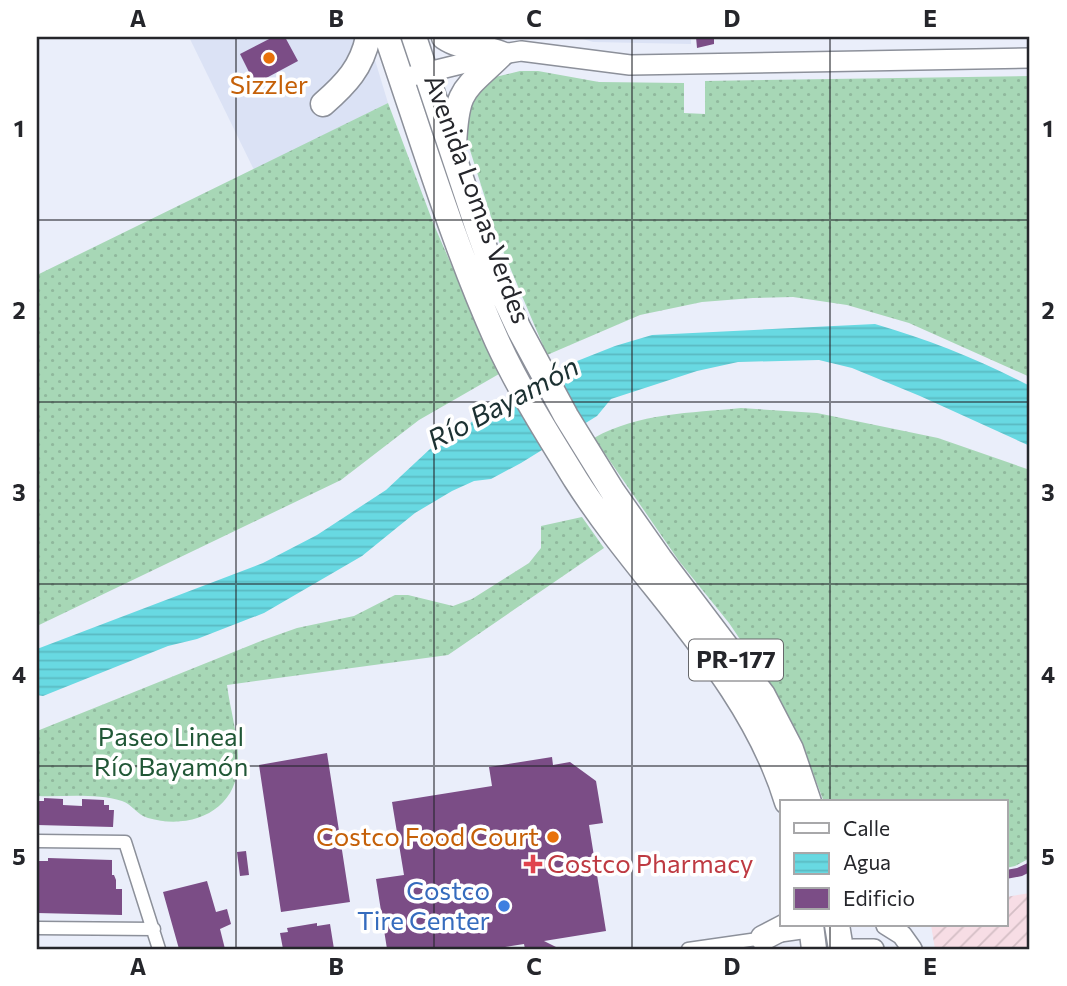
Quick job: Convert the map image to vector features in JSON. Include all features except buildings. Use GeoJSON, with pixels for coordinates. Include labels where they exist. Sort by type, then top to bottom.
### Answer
{"type":"FeatureCollection","features":[{"type":"Feature","properties":{"kind":"highway"},"geometry":{"type":"LineString","coordinates":[[323,104],[345,85],[357,69],[365,54],[368,37]]}},
{"type":"Feature","properties":{"kind":"highway","name":"Avenida Lomas Verdes"},"geometry":{"type":"LineString","coordinates":[[387,37],[413,76],[454,157],[498,284],[519,329],[631,537],[733,688],[768,749],[786,800]]}},
{"type":"Feature","properties":{"kind":"highway","name":"Avenida Lomas Verdes"},"geometry":{"type":"LineString","coordinates":[[414,37],[413,76],[455,239],[498,343],[533,409],[571,471],[631,537],[763,695],[791,749],[808,800]]}},
{"type":"Feature","properties":{"kind":"highway"},"geometry":{"type":"LineString","coordinates":[[444,37],[465,47],[491,49],[502,54],[473,80],[461,95],[454,129],[454,157]]}},
{"type":"Feature","properties":{"kind":"highway"},"geometry":{"type":"LineString","coordinates":[[762,938],[786,926]]}},
{"type":"Feature","properties":{"kind":"main road"},"geometry":{"type":"LineString","coordinates":[[413,76],[521,51],[630,65],[1030,58]]}},
{"type":"Feature","properties":{"kind":"main road"},"geometry":{"type":"LineString","coordinates":[[888,926],[902,935],[912,949]]}},
{"type":"Feature","properties":{"kind":"main road"},"geometry":{"type":"LineString","coordinates":[[812,935],[841,931]]}},
{"type":"Feature","properties":{"kind":"main road"},"geometry":{"type":"LineString","coordinates":[[853,949],[874,949]]}},
{"type":"Feature","properties":{"kind":"street"},"geometry":{"type":"LineString","coordinates":[[37,841],[125,842],[159,949]]}},
{"type":"Feature","properties":{"kind":"street"},"geometry":{"type":"LineString","coordinates":[[37,928],[154,929]]}},
{"type":"Feature","properties":{"kind":"street"},"geometry":{"type":"LineString","coordinates":[[688,949],[762,938],[812,935]]}},
{"type":"Feature","properties":{"kind":"shaded area"},"geometry":{"type":"Polygon","coordinates":[[[189,37],[368,37],[388,103],[254,170],[189,37]]]}},
{"type":"Feature","properties":{"kind":"shaded area"},"geometry":{"type":"Polygon","coordinates":[[[576,37],[691,37],[691,44],[593,42],[576,37]]]}},
{"type":"Feature","properties":{"kind":"shaded area"},"geometry":{"type":"Polygon","coordinates":[[[1030,893],[1030,949],[935,949],[931,926],[1007,926],[1007,897],[1030,893]]]}},
{"type":"Feature","properties":{"kind":"green space"},"geometry":{"type":"Polygon","coordinates":[[[520,71],[538,71],[599,82],[684,83],[684,113],[705,114],[705,81],[1030,76],[1030,377],[909,323],[847,305],[793,297],[702,302],[640,315],[547,355],[498,239],[464,131],[467,106],[491,78],[520,71]]]}},
{"type":"Feature","properties":{"kind":"green space"},"geometry":{"type":"Polygon","coordinates":[[[388,103],[434,225],[499,374],[419,420],[341,480],[37,626],[37,275],[388,103]]]}},
{"type":"Feature","properties":{"kind":"green space"},"geometry":{"type":"Polygon","coordinates":[[[741,408],[817,413],[938,438],[1030,470],[1030,858],[1007,868],[1007,800],[823,800],[800,739],[773,688],[729,623],[679,561],[594,438],[628,423],[684,413],[741,408]]]}},
{"type":"Feature","properties":{"kind":"green space","name":"Paseo Lineal Río Bayamón"},"geometry":{"type":"Polygon","coordinates":[[[582,517],[604,548],[448,655],[227,685],[237,740],[237,776],[231,791],[211,812],[197,818],[165,821],[144,817],[126,802],[112,799],[91,796],[37,796],[37,731],[266,639],[297,628],[354,616],[395,595],[408,595],[453,606],[472,599],[529,563],[541,548],[541,526],[582,517]]]}},
{"type":"Feature","properties":{"kind":"water","name":"Río Bayamón"},"geometry":{"type":"Polygon","coordinates":[[[875,324],[954,351],[1030,386],[1030,446],[852,368],[819,360],[738,362],[697,371],[611,399],[597,416],[521,463],[491,479],[474,481],[452,491],[415,513],[362,556],[264,613],[197,639],[168,646],[43,696],[37,695],[37,649],[263,563],[317,535],[386,490],[430,449],[446,444],[489,407],[562,367],[652,335],[875,324]]]}},
{"type":"Feature","properties":{"kind":"place","name":"Sizzler"},"geometry":{"type":"Point","coordinates":[269,58]}},
{"type":"Feature","properties":{"kind":"place","name":"Costco Food Court"},"geometry":{"type":"Point","coordinates":[553,837]}},
{"type":"Feature","properties":{"kind":"place","name":"Costco Pharmacy"},"geometry":{"type":"Point","coordinates":[533,864]}},
{"type":"Feature","properties":{"kind":"place","name":"Costco Tire Center"},"geometry":{"type":"Point","coordinates":[504,906]}}]}
